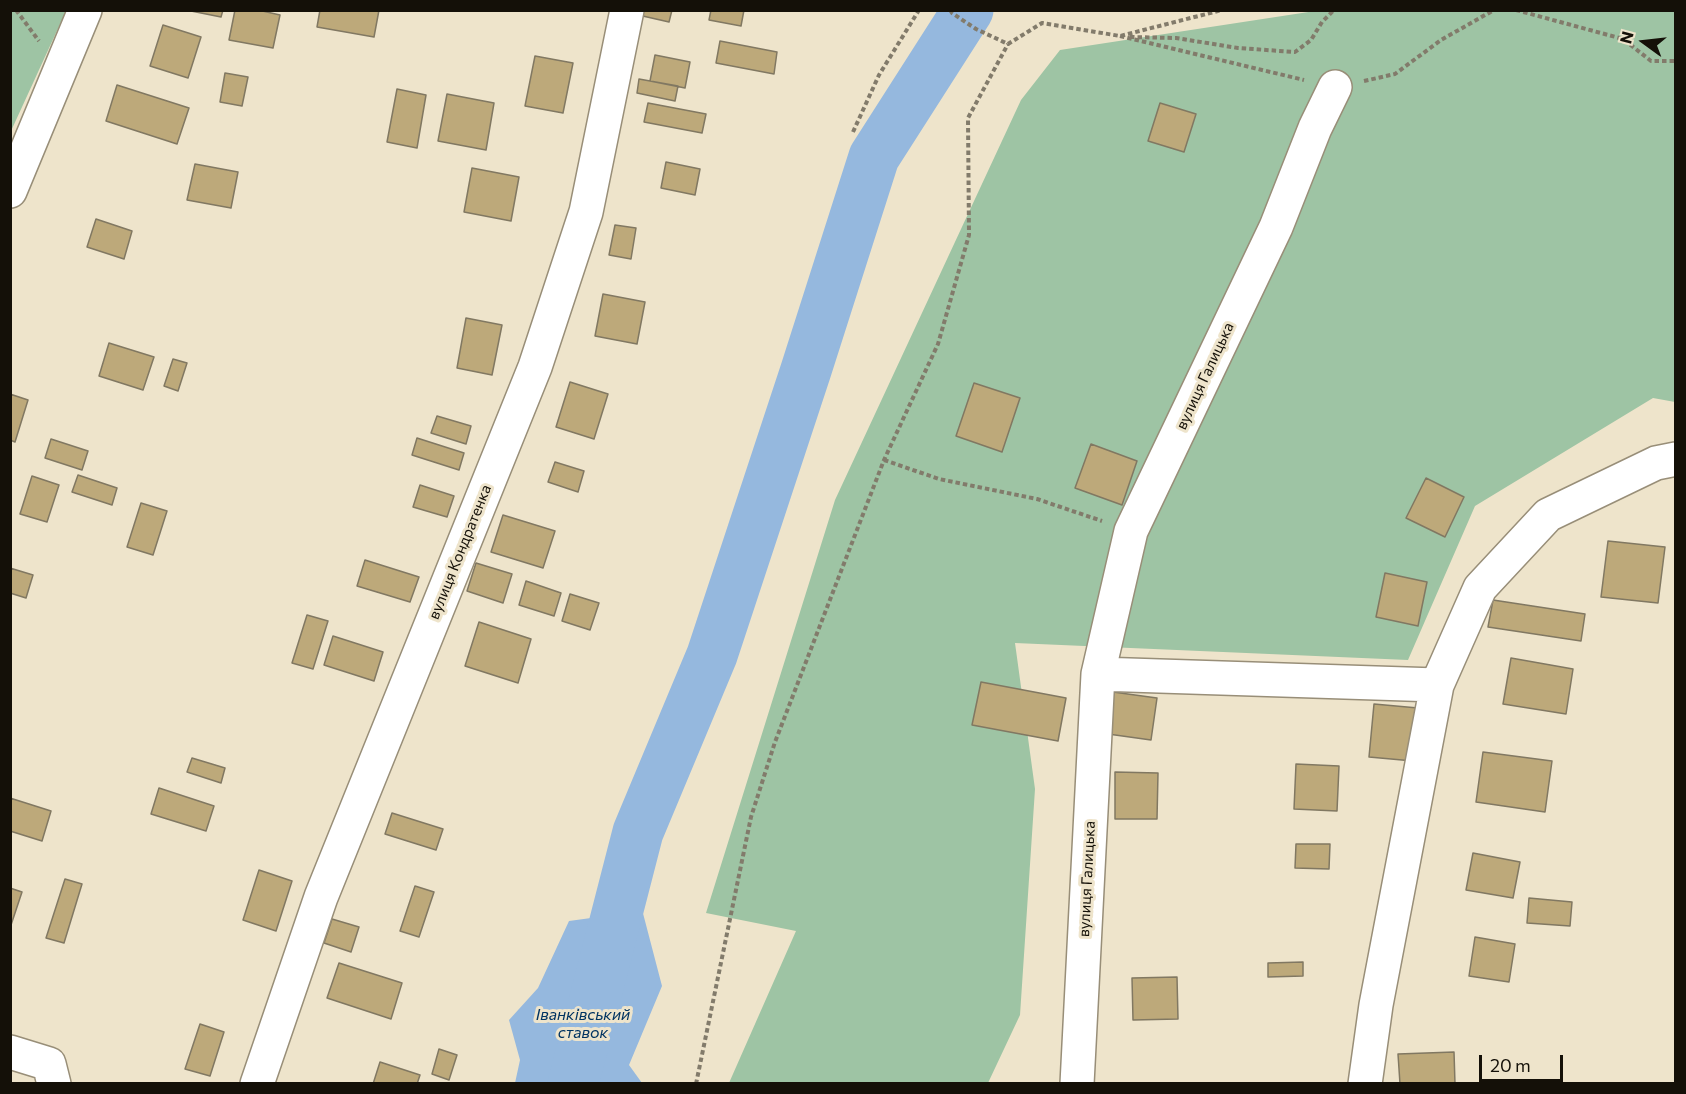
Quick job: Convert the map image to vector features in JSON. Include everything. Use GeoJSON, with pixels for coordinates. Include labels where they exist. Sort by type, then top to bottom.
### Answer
{"type":"FeatureCollection","features":[{"type":"Feature","properties":{"kind":"street"},"geometry":{"type":"LineString","coordinates":[[10,190],[85,10]]}},
{"type":"Feature","properties":{"kind":"street","name":"вулиця Кондратенка"},"geometry":{"type":"LineString","coordinates":[[257,1083],[321,897],[535,367],[586,212],[627,10]]}},
{"type":"Feature","properties":{"kind":"street","name":"вулиця Галицька"},"geometry":{"type":"LineString","coordinates":[[1077,1083],[1098,674],[1131,531],[1276,227],[1315,128],[1335,87]]}},
{"type":"Feature","properties":{"kind":"street"},"geometry":{"type":"LineString","coordinates":[[1365,1083],[1376,1005],[1437,685],[1480,588],[1548,515],[1656,463],[1676,459]]}},
{"type":"Feature","properties":{"kind":"street"},"geometry":{"type":"LineString","coordinates":[[1098,674],[1437,685]]}},
{"type":"Feature","properties":{"kind":"street"},"geometry":{"type":"LineString","coordinates":[[10,1052],[52,1074]]}},
{"type":"Feature","properties":{"kind":"path"},"geometry":{"type":"LineString","coordinates":[[853,132],[879,75],[919,10]]}},
{"type":"Feature","properties":{"kind":"path"},"geometry":{"type":"LineString","coordinates":[[1120,36],[1222,10]]}},
{"type":"Feature","properties":{"kind":"path"},"geometry":{"type":"LineString","coordinates":[[1120,36],[1176,38],[1238,48],[1295,52],[1311,40],[1322,22],[1334,10]]}},
{"type":"Feature","properties":{"kind":"path"},"geometry":{"type":"LineString","coordinates":[[696,1083],[751,818],[775,742],[884,460],[938,344],[969,235],[968,118],[1008,44],[1042,23],[1120,36],[1335,87],[1395,74],[1441,40],[1494,10]]}},
{"type":"Feature","properties":{"kind":"path"},"geometry":{"type":"LineString","coordinates":[[1516,10],[1623,39],[1651,61],[1676,61]]}},
{"type":"Feature","properties":{"kind":"path"},"geometry":{"type":"LineString","coordinates":[[951,12],[976,29],[1008,44]]}},
{"type":"Feature","properties":{"kind":"path"},"geometry":{"type":"LineString","coordinates":[[884,460],[939,479],[1037,499],[1131,531]]}},
{"type":"Feature","properties":{"kind":"green space"},"geometry":{"type":"Polygon","coordinates":[[[10,11],[66,11],[11,131],[10,11]]]}},
{"type":"Feature","properties":{"kind":"green space"},"geometry":{"type":"Polygon","coordinates":[[[1315,11],[1675,11],[1675,402],[1653,398],[1475,506],[1408,660],[1015,643],[1035,789],[1020,1015],[988,1083],[729,1083],[796,931],[706,913],[835,500],[1021,100],[1060,50],[1315,11]]]}},
{"type":"Feature","properties":{"kind":"water","name":"Іванківський ставок"},"geometry":{"type":"Polygon","coordinates":[[[639,898],[662,986],[629,1065],[642,1083],[515,1083],[520,1060],[509,1020],[538,988],[569,921],[613,915],[639,898]]]}},
{"type":"Feature","properties":{"kind":"building"},"geometry":{"type":"Polygon","coordinates":[[[186,10],[223,10],[221,17],[186,10]]]}},
{"type":"Feature","properties":{"kind":"building"},"geometry":{"type":"Polygon","coordinates":[[[235,10],[258,10],[280,15],[273,48],[229,40],[235,10]]]}},
{"type":"Feature","properties":{"kind":"building"},"geometry":{"type":"Polygon","coordinates":[[[320,10],[379,10],[374,37],[317,27],[320,10]]]}},
{"type":"Feature","properties":{"kind":"building"},"geometry":{"type":"Polygon","coordinates":[[[635,10],[672,10],[669,22],[634,14],[635,10]]]}},
{"type":"Feature","properties":{"kind":"building"},"geometry":{"type":"Polygon","coordinates":[[[711,10],[744,10],[741,26],[709,20],[711,10]]]}},
{"type":"Feature","properties":{"kind":"building"},"geometry":{"type":"Polygon","coordinates":[[[163,25],[201,37],[188,78],[150,66],[163,25]]]}},
{"type":"Feature","properties":{"kind":"building"},"geometry":{"type":"Polygon","coordinates":[[[720,41],[777,52],[774,74],[716,63],[720,41]]]}},
{"type":"Feature","properties":{"kind":"building"},"geometry":{"type":"Polygon","coordinates":[[[655,55],[690,62],[685,88],[650,81],[655,55]]]}},
{"type":"Feature","properties":{"kind":"building"},"geometry":{"type":"Polygon","coordinates":[[[535,56],[573,63],[563,113],[525,106],[535,56]]]}},
{"type":"Feature","properties":{"kind":"building"},"geometry":{"type":"Polygon","coordinates":[[[225,73],[248,77],[242,106],[220,102],[225,73]]]}},
{"type":"Feature","properties":{"kind":"building"},"geometry":{"type":"Polygon","coordinates":[[[639,79],[678,86],[675,101],[637,93],[639,79]]]}},
{"type":"Feature","properties":{"kind":"building"},"geometry":{"type":"Polygon","coordinates":[[[117,85],[189,108],[177,144],[106,121],[117,85]]]}},
{"type":"Feature","properties":{"kind":"building"},"geometry":{"type":"Polygon","coordinates":[[[397,89],[426,95],[417,148],[387,142],[397,89]]]}},
{"type":"Feature","properties":{"kind":"building"},"geometry":{"type":"Polygon","coordinates":[[[447,94],[494,103],[486,150],[438,141],[447,94]]]}},
{"type":"Feature","properties":{"kind":"building"},"geometry":{"type":"Polygon","coordinates":[[[648,103],[706,114],[702,133],[644,122],[648,103]]]}},
{"type":"Feature","properties":{"kind":"building"},"geometry":{"type":"Polygon","coordinates":[[[1160,103],[1196,114],[1184,152],[1148,141],[1160,103]]]}},
{"type":"Feature","properties":{"kind":"building"},"geometry":{"type":"Polygon","coordinates":[[[666,162],[700,169],[695,195],[661,188],[666,162]]]}},
{"type":"Feature","properties":{"kind":"building"},"geometry":{"type":"Polygon","coordinates":[[[195,164],[238,172],[231,208],[187,200],[195,164]]]}},
{"type":"Feature","properties":{"kind":"building"},"geometry":{"type":"Polygon","coordinates":[[[472,168],[519,177],[511,221],[464,212],[472,168]]]}},
{"type":"Feature","properties":{"kind":"building"},"geometry":{"type":"Polygon","coordinates":[[[96,219],[132,231],[124,259],[87,247],[96,219]]]}},
{"type":"Feature","properties":{"kind":"building"},"geometry":{"type":"Polygon","coordinates":[[[615,225],[636,228],[631,259],[609,255],[615,225]]]}},
{"type":"Feature","properties":{"kind":"building"},"geometry":{"type":"Polygon","coordinates":[[[603,294],[645,302],[637,344],[595,336],[603,294]]]}},
{"type":"Feature","properties":{"kind":"building"},"geometry":{"type":"Polygon","coordinates":[[[466,318],[502,325],[492,375],[457,368],[466,318]]]}},
{"type":"Feature","properties":{"kind":"building"},"geometry":{"type":"Polygon","coordinates":[[[109,343],[154,357],[143,390],[99,376],[109,343]]]}},
{"type":"Feature","properties":{"kind":"building"},"geometry":{"type":"Polygon","coordinates":[[[173,359],[187,363],[178,391],[164,386],[173,359]]]}},
{"type":"Feature","properties":{"kind":"building"},"geometry":{"type":"Polygon","coordinates":[[[570,382],[608,394],[594,439],[556,427],[570,382]]]}},
{"type":"Feature","properties":{"kind":"building"},"geometry":{"type":"Polygon","coordinates":[[[974,383],[1020,398],[1002,452],[956,436],[974,383]]]}},
{"type":"Feature","properties":{"kind":"building"},"geometry":{"type":"Polygon","coordinates":[[[10,394],[28,400],[15,442],[10,440],[10,394]]]}},
{"type":"Feature","properties":{"kind":"building"},"geometry":{"type":"Polygon","coordinates":[[[437,416],[471,426],[466,444],[431,433],[437,416]]]}},
{"type":"Feature","properties":{"kind":"building"},"geometry":{"type":"Polygon","coordinates":[[[417,438],[464,453],[459,470],[412,455],[417,438]]]}},
{"type":"Feature","properties":{"kind":"building"},"geometry":{"type":"Polygon","coordinates":[[[51,439],[88,451],[82,470],[45,458],[51,439]]]}},
{"type":"Feature","properties":{"kind":"building"},"geometry":{"type":"Polygon","coordinates":[[[1091,444],[1137,461],[1122,505],[1075,488],[1091,444]]]}},
{"type":"Feature","properties":{"kind":"building"},"geometry":{"type":"Polygon","coordinates":[[[555,462],[584,471],[578,492],[548,482],[555,462]]]}},
{"type":"Feature","properties":{"kind":"building"},"geometry":{"type":"Polygon","coordinates":[[[78,475],[117,488],[112,505],[72,492],[78,475]]]}},
{"type":"Feature","properties":{"kind":"building"},"geometry":{"type":"Polygon","coordinates":[[[32,476],[59,485],[47,522],[20,514],[32,476]]]}},
{"type":"Feature","properties":{"kind":"building"},"geometry":{"type":"Polygon","coordinates":[[[1426,478],[1464,497],[1445,537],[1406,518],[1426,478]]]}},
{"type":"Feature","properties":{"kind":"building"},"geometry":{"type":"Polygon","coordinates":[[[420,485],[454,496],[447,517],[413,507],[420,485]]]}},
{"type":"Feature","properties":{"kind":"building"},"geometry":{"type":"Polygon","coordinates":[[[141,503],[167,511],[153,555],[127,547],[141,503]]]}},
{"type":"Feature","properties":{"kind":"building"},"geometry":{"type":"Polygon","coordinates":[[[503,515],[555,531],[543,568],[491,552],[503,515]]]}},
{"type":"Feature","properties":{"kind":"building"},"geometry":{"type":"Polygon","coordinates":[[[1608,541],[1665,547],[1658,603],[1601,597],[1608,541]]]}},
{"type":"Feature","properties":{"kind":"building"},"geometry":{"type":"Polygon","coordinates":[[[365,560],[419,577],[410,602],[357,586],[365,560]]]}},
{"type":"Feature","properties":{"kind":"building"},"geometry":{"type":"Polygon","coordinates":[[[476,563],[512,574],[503,603],[467,591],[476,563]]]}},
{"type":"Feature","properties":{"kind":"building"},"geometry":{"type":"Polygon","coordinates":[[[10,568],[33,575],[26,598],[10,593],[10,568]]]}},
{"type":"Feature","properties":{"kind":"building"},"geometry":{"type":"Polygon","coordinates":[[[1385,573],[1427,582],[1418,626],[1376,617],[1385,573]]]}},
{"type":"Feature","properties":{"kind":"building"},"geometry":{"type":"Polygon","coordinates":[[[526,581],[561,593],[554,616],[519,605],[526,581]]]}},
{"type":"Feature","properties":{"kind":"building"},"geometry":{"type":"Polygon","coordinates":[[[570,594],[599,603],[590,630],[562,621],[570,594]]]}},
{"type":"Feature","properties":{"kind":"building"},"geometry":{"type":"Polygon","coordinates":[[[1493,600],[1585,614],[1581,641],[1488,627],[1493,600]]]}},
{"type":"Feature","properties":{"kind":"building"},"geometry":{"type":"Polygon","coordinates":[[[307,615],[328,621],[313,669],[292,663],[307,615]]]}},
{"type":"Feature","properties":{"kind":"building"},"geometry":{"type":"Polygon","coordinates":[[[479,622],[531,639],[518,683],[465,666],[479,622]]]}},
{"type":"Feature","properties":{"kind":"building"},"geometry":{"type":"Polygon","coordinates":[[[333,636],[383,652],[374,681],[324,665],[333,636]]]}},
{"type":"Feature","properties":{"kind":"building"},"geometry":{"type":"Polygon","coordinates":[[[1511,658],[1573,669],[1566,714],[1503,704],[1511,658]]]}},
{"type":"Feature","properties":{"kind":"building"},"geometry":{"type":"Polygon","coordinates":[[[981,682],[1066,698],[1058,741],[972,725],[981,682]]]}},
{"type":"Feature","properties":{"kind":"building"},"geometry":{"type":"Polygon","coordinates":[[[1113,692],[1157,698],[1151,740],[1108,734],[1113,692]]]}},
{"type":"Feature","properties":{"kind":"building"},"geometry":{"type":"Polygon","coordinates":[[[1374,704],[1418,708],[1413,761],[1369,757],[1374,704]]]}},
{"type":"Feature","properties":{"kind":"building"},"geometry":{"type":"Polygon","coordinates":[[[1483,752],[1552,761],[1545,812],[1476,802],[1483,752]]]}},
{"type":"Feature","properties":{"kind":"building"},"geometry":{"type":"Polygon","coordinates":[[[192,758],[225,768],[221,783],[187,772],[192,758]]]}},
{"type":"Feature","properties":{"kind":"building"},"geometry":{"type":"Polygon","coordinates":[[[1296,764],[1339,766],[1337,811],[1294,809],[1296,764]]]}},
{"type":"Feature","properties":{"kind":"building"},"geometry":{"type":"Polygon","coordinates":[[[1115,772],[1158,773],[1157,819],[1115,819],[1115,772]]]}},
{"type":"Feature","properties":{"kind":"building"},"geometry":{"type":"Polygon","coordinates":[[[159,788],[214,806],[206,831],[151,814],[159,788]]]}},
{"type":"Feature","properties":{"kind":"building"},"geometry":{"type":"Polygon","coordinates":[[[10,798],[51,811],[42,841],[10,831],[10,798]]]}},
{"type":"Feature","properties":{"kind":"building"},"geometry":{"type":"Polygon","coordinates":[[[392,813],[443,829],[436,850],[385,834],[392,813]]]}},
{"type":"Feature","properties":{"kind":"building"},"geometry":{"type":"Polygon","coordinates":[[[1296,844],[1330,844],[1329,869],[1295,868],[1296,844]]]}},
{"type":"Feature","properties":{"kind":"building"},"geometry":{"type":"Polygon","coordinates":[[[1473,853],[1520,862],[1513,898],[1466,890],[1473,853]]]}},
{"type":"Feature","properties":{"kind":"building"},"geometry":{"type":"Polygon","coordinates":[[[259,870],[292,881],[276,931],[243,920],[259,870]]]}},
{"type":"Feature","properties":{"kind":"building"},"geometry":{"type":"Polygon","coordinates":[[[65,879],[82,884],[64,943],[46,938],[65,879]]]}},
{"type":"Feature","properties":{"kind":"building"},"geometry":{"type":"Polygon","coordinates":[[[415,886],[434,892],[419,937],[400,931],[415,886]]]}},
{"type":"Feature","properties":{"kind":"building"},"geometry":{"type":"Polygon","coordinates":[[[10,888],[22,892],[10,928],[10,888]]]}},
{"type":"Feature","properties":{"kind":"building"},"geometry":{"type":"Polygon","coordinates":[[[1529,898],[1572,902],[1570,926],[1527,923],[1529,898]]]}},
{"type":"Feature","properties":{"kind":"building"},"geometry":{"type":"Polygon","coordinates":[[[332,919],[359,927],[351,952],[324,943],[332,919]]]}},
{"type":"Feature","properties":{"kind":"building"},"geometry":{"type":"Polygon","coordinates":[[[1475,937],[1515,944],[1509,982],[1469,976],[1475,937]]]}},
{"type":"Feature","properties":{"kind":"building"},"geometry":{"type":"Polygon","coordinates":[[[1303,962],[1303,976],[1268,977],[1268,963],[1303,962]]]}},
{"type":"Feature","properties":{"kind":"building"},"geometry":{"type":"Polygon","coordinates":[[[339,963],[402,983],[391,1019],[327,998],[339,963]]]}},
{"type":"Feature","properties":{"kind":"building"},"geometry":{"type":"Polygon","coordinates":[[[1177,977],[1178,1019],[1133,1020],[1132,978],[1177,977]]]}},
{"type":"Feature","properties":{"kind":"building"},"geometry":{"type":"Polygon","coordinates":[[[200,1024],[224,1032],[210,1076],[185,1069],[200,1024]]]}},
{"type":"Feature","properties":{"kind":"building"},"geometry":{"type":"Polygon","coordinates":[[[439,1049],[457,1055],[449,1080],[432,1074],[439,1049]]]}},
{"type":"Feature","properties":{"kind":"building"},"geometry":{"type":"Polygon","coordinates":[[[1454,1052],[1455,1084],[1400,1084],[1398,1054],[1454,1052]]]}},
{"type":"Feature","properties":{"kind":"building"},"geometry":{"type":"Polygon","coordinates":[[[380,1062],[420,1075],[417,1084],[373,1084],[380,1062]]]}},
{"type":"Feature","properties":{"kind":"waterway"},"geometry":{"type":"LineString","coordinates":[[573,1084],[638,832],[712,655],[874,157],[968,10]]}}]}
